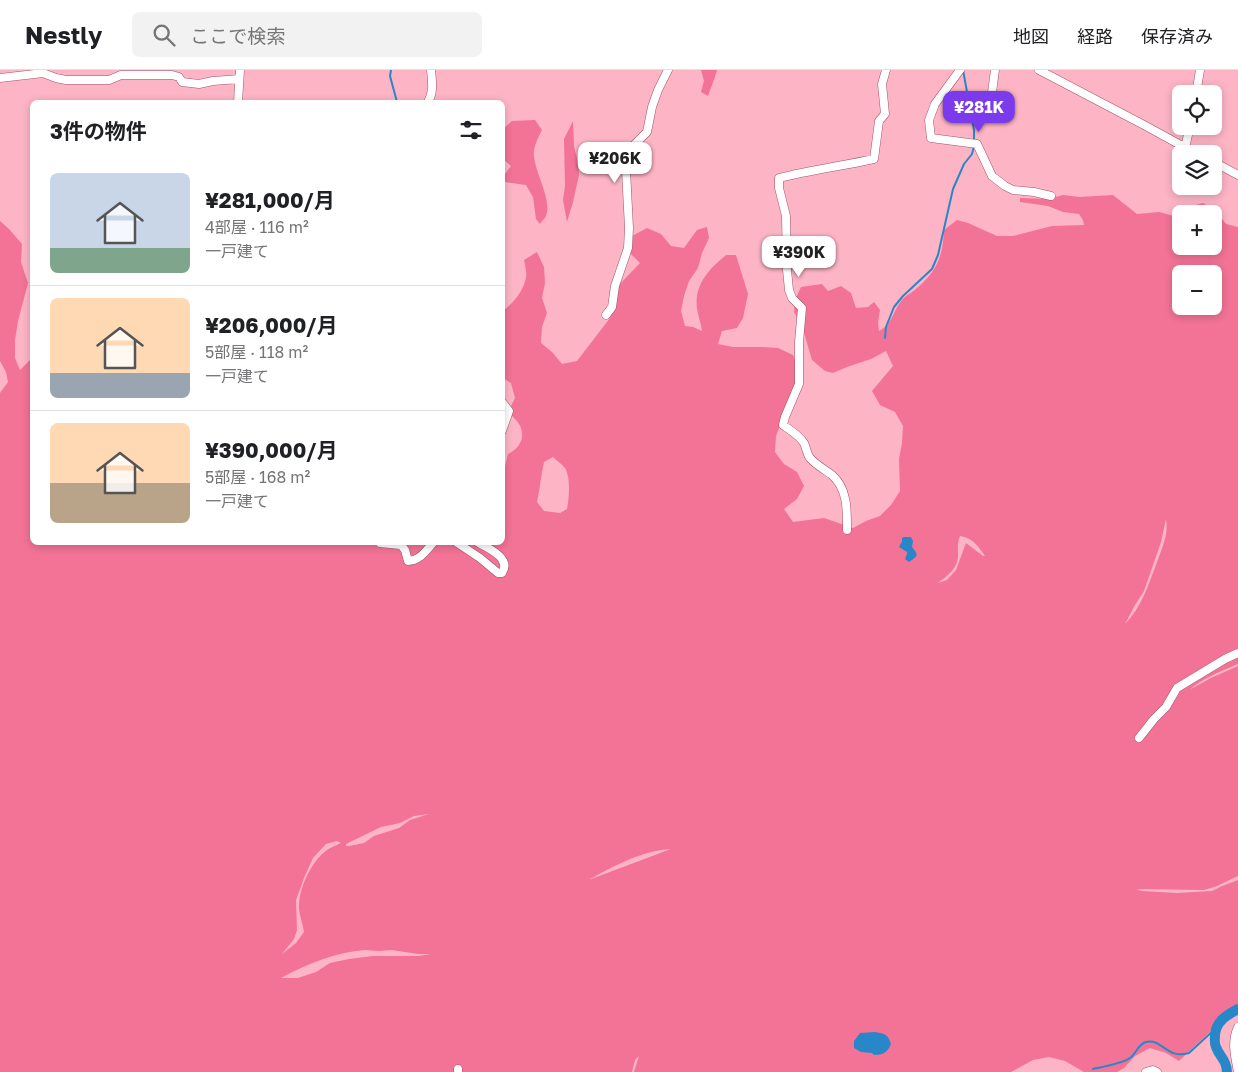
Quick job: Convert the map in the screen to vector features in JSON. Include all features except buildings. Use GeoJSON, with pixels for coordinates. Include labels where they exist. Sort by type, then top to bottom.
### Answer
{"type":"FeatureCollection","features":[{"type":"Feature","properties":{"kind":"street"},"geometry":{"type":"LineString","coordinates":[[238,100],[240,70]]}},
{"type":"Feature","properties":{"kind":"street"},"geometry":{"type":"LineString","coordinates":[[429,100],[432,94],[431,70]]}},
{"type":"Feature","properties":{"kind":"street"},"geometry":{"type":"LineString","coordinates":[[606,316],[612,307],[615,286],[628,248],[629,228],[626,170],[628,155],[633,146],[647,132],[655,98],[668,70]]}},
{"type":"Feature","properties":{"kind":"street"},"geometry":{"type":"LineString","coordinates":[[847,530],[847,509],[840,486],[834,477],[810,458],[799,437],[783,425],[799,384],[799,342],[802,308],[792,298],[789,290],[786,216],[779,188],[779,178],[874,159],[879,121],[884,114],[882,84],[886,70]]}},
{"type":"Feature","properties":{"kind":"street"},"geometry":{"type":"LineString","coordinates":[[960,70],[936,104],[929,120],[931,138],[977,144],[992,176],[1005,186],[1013,190],[1051,196]]}},
{"type":"Feature","properties":{"kind":"street"},"geometry":{"type":"LineString","coordinates":[[991,100],[995,70]]}},
{"type":"Feature","properties":{"kind":"street"},"geometry":{"type":"LineString","coordinates":[[1039,70],[1180,145]]}},
{"type":"Feature","properties":{"kind":"street"},"geometry":{"type":"LineString","coordinates":[[1198,85],[1200,70]]}},
{"type":"Feature","properties":{"kind":"street"},"geometry":{"type":"LineString","coordinates":[[0,78],[43,73],[66,80],[109,80],[121,75],[180,74],[182,82],[198,84],[239,79]]}},
{"type":"Feature","properties":{"kind":"street"},"geometry":{"type":"LineString","coordinates":[[1222,166],[1238,175]]}},
{"type":"Feature","properties":{"kind":"street"},"geometry":{"type":"LineString","coordinates":[[505,405],[509,410],[505,422]]}},
{"type":"Feature","properties":{"kind":"street"},"geometry":{"type":"LineString","coordinates":[[401,545],[405,550],[408,561],[414,561],[431,545]]}},
{"type":"Feature","properties":{"kind":"street"},"geometry":{"type":"LineString","coordinates":[[460,545],[498,573],[502,573],[505,569],[500,556],[482,545]]}},
{"type":"Feature","properties":{"kind":"street"},"geometry":{"type":"LineString","coordinates":[[1139,738],[1166,707],[1176,688],[1238,653]]}},
{"type":"Feature","properties":{"kind":"street"},"geometry":{"type":"LineString","coordinates":[[1238,1027],[1234,1048],[1238,1072]]}},
{"type":"Feature","properties":{"kind":"street"},"geometry":{"type":"LineString","coordinates":[[1146,1072],[1153,1070],[1157,1072]]}},
{"type":"Feature","properties":{"kind":"shaded area"},"geometry":{"type":"Polygon","coordinates":[[[701,70],[717,70],[708,96],[701,92],[704,81],[701,70]]]}},
{"type":"Feature","properties":{"kind":"shaded area"},"geometry":{"type":"Polygon","coordinates":[[[535,120],[542,130],[537,139],[534,153],[535,163],[547,204],[545,218],[540,224],[536,219],[533,197],[526,185],[505,182],[505,174],[511,166],[505,161],[505,127],[512,121],[535,120]]]}},
{"type":"Feature","properties":{"kind":"shaded area"},"geometry":{"type":"Polygon","coordinates":[[[573,121],[574,146],[579,175],[567,222],[563,200],[565,186],[564,139],[573,121]]]}},
{"type":"Feature","properties":{"kind":"shaded area"},"geometry":{"type":"Polygon","coordinates":[[[1063,195],[1079,197],[1113,195],[1137,214],[1159,212],[1172,215],[1172,255],[1222,255],[1222,219],[1226,224],[1238,227],[1238,664],[1206,678],[1191,689],[1238,666],[1238,876],[1204,890],[1136,889],[1177,893],[1212,891],[1238,880],[1238,1005],[1179,1061],[1166,1053],[1150,1048],[1135,1056],[1124,1068],[1117,1072],[1084,1072],[1065,1061],[1049,1057],[1033,1060],[1011,1072],[634,1072],[639,1056],[635,1060],[632,1072],[0,1072],[0,393],[8,382],[6,372],[0,361],[0,221],[22,244],[21,262],[28,283],[18,321],[15,358],[20,370],[30,360],[30,545],[505,545],[505,467],[508,454],[518,447],[522,432],[520,426],[508,412],[515,398],[511,383],[505,379],[505,309],[520,292],[525,282],[526,268],[524,260],[537,252],[544,267],[545,283],[542,298],[547,313],[542,327],[541,343],[562,364],[577,361],[610,318],[618,286],[640,263],[628,251],[632,236],[647,228],[661,234],[671,246],[684,248],[697,230],[707,227],[709,238],[698,268],[689,281],[684,296],[681,311],[685,326],[702,331],[697,311],[700,285],[714,266],[726,255],[736,255],[748,294],[743,318],[737,328],[722,331],[718,344],[733,347],[778,348],[793,355],[798,369],[796,385],[776,436],[775,452],[784,464],[797,472],[804,486],[797,499],[784,509],[793,522],[824,518],[853,528],[880,516],[891,505],[900,491],[899,459],[903,426],[895,412],[880,405],[872,391],[893,366],[886,351],[871,359],[833,373],[825,371],[812,360],[802,326],[794,312],[795,300],[801,287],[822,284],[828,291],[841,286],[851,293],[856,308],[868,307],[874,302],[880,310],[879,331],[888,324],[902,300],[930,275],[938,262],[944,230],[957,220],[997,236],[1013,236],[1052,226],[1084,225],[1079,214],[1063,212],[1048,206],[1020,202],[1020,198],[1048,199],[1063,195]],[[553,457],[544,462],[537,502],[544,511],[560,513],[567,509],[568,477],[564,467],[553,457]],[[1166,519],[1161,542],[1144,591],[1125,624],[1140,604],[1150,581],[1164,542],[1167,525],[1166,519]],[[960,536],[956,565],[938,583],[947,580],[956,570],[966,543],[985,556],[968,539],[960,536]],[[429,814],[414,816],[400,823],[381,827],[346,844],[346,846],[364,843],[374,836],[399,828],[410,820],[429,814]],[[337,841],[326,844],[313,858],[304,878],[296,900],[297,930],[294,939],[282,954],[296,943],[304,932],[299,912],[299,901],[303,885],[311,868],[321,855],[341,843],[337,841]],[[671,849],[639,856],[590,879],[671,849]],[[365,950],[333,956],[281,978],[298,978],[316,972],[330,963],[349,959],[373,956],[418,956],[431,954],[392,950],[365,950]]]}},
{"type":"Feature","properties":{"kind":"water"},"geometry":{"type":"Polygon","coordinates":[[[904,537],[911,537],[913,541],[912,547],[916,552],[916,557],[909,562],[905,559],[907,552],[899,547],[904,537]]]}},
{"type":"Feature","properties":{"kind":"water"},"geometry":{"type":"Polygon","coordinates":[[[875,1032],[886,1035],[889,1038],[891,1044],[885,1052],[874,1055],[854,1048],[854,1041],[860,1033],[875,1032]]]}},
{"type":"Feature","properties":{"kind":"waterway"},"geometry":{"type":"LineString","coordinates":[[391,70],[390,76],[396,100]]}},
{"type":"Feature","properties":{"kind":"waterway"},"geometry":{"type":"LineString","coordinates":[[963,70],[974,130],[974,141]]}},
{"type":"Feature","properties":{"kind":"waterway"},"geometry":{"type":"LineString","coordinates":[[885,338],[886,327],[894,307],[932,269],[938,255],[953,189],[964,164],[972,154],[974,146]]}},
{"type":"Feature","properties":{"kind":"waterway"},"geometry":{"type":"LineString","coordinates":[[1227,1072],[1224,1061],[1215,1046],[1216,1030],[1223,1019],[1238,1009]]}},
{"type":"Feature","properties":{"kind":"waterway"},"geometry":{"type":"LineString","coordinates":[[1093,1069],[1127,1060],[1146,1042],[1156,1043],[1175,1054],[1189,1053],[1215,1029]]}}]}
